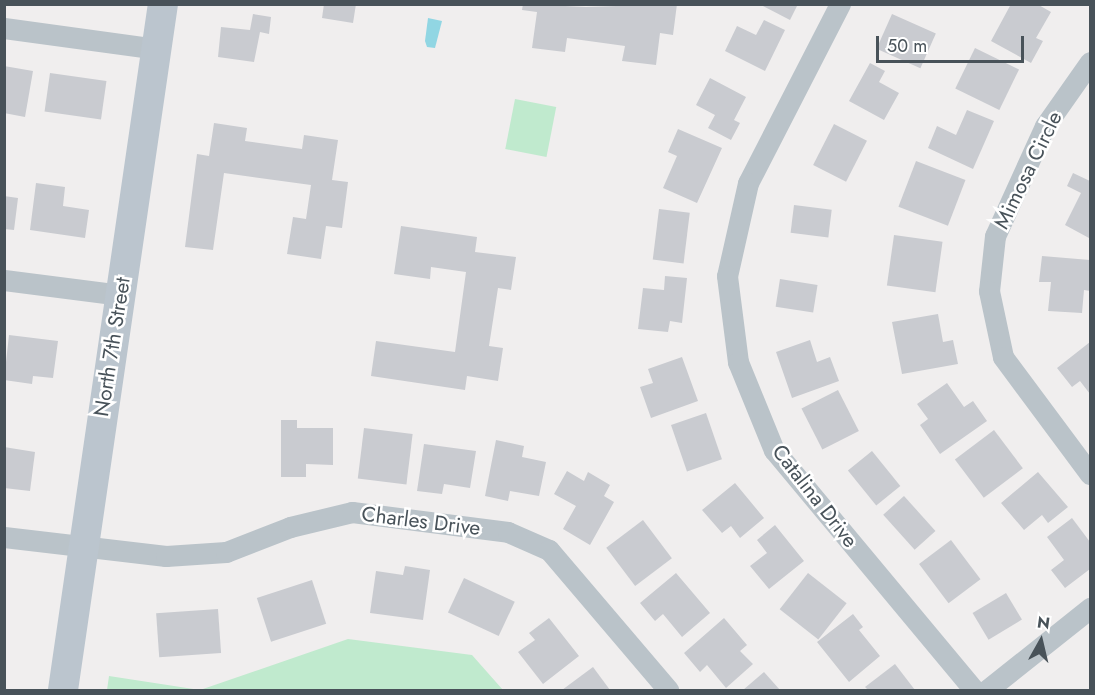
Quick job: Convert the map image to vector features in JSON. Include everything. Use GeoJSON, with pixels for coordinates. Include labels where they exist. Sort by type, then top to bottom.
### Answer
{"type":"FeatureCollection","features":[{"type":"Feature","properties":{"kind":"main road","name":"North 7th Street"},"geometry":{"type":"LineString","coordinates":[[63,690],[81,547],[121,295],[163,4]]}},
{"type":"Feature","properties":{"kind":"street","name":"Catalina Drive"},"geometry":{"type":"LineString","coordinates":[[840,4],[748,183],[727,276],[738,362],[774,450],[974,690]]}},
{"type":"Feature","properties":{"kind":"street"},"geometry":{"type":"LineString","coordinates":[[4,28],[157,49]]}},
{"type":"Feature","properties":{"kind":"street","name":"Mimosa Circle"},"geometry":{"type":"LineString","coordinates":[[1090,62],[1045,126],[995,236],[989,291],[1003,357],[1090,474]]}},
{"type":"Feature","properties":{"kind":"street"},"geometry":{"type":"LineString","coordinates":[[4,280],[121,295]]}},
{"type":"Feature","properties":{"kind":"street","name":"Charles Drive"},"geometry":{"type":"LineString","coordinates":[[4,537],[166,556],[226,552],[290,527],[352,512],[508,532],[549,550],[668,690]]}},
{"type":"Feature","properties":{"kind":"street"},"geometry":{"type":"LineString","coordinates":[[987,690],[1090,608]]}},
{"type":"Feature","properties":{"kind":"green space"},"geometry":{"type":"Polygon","coordinates":[[[515,99],[556,107],[546,157],[505,149],[515,99]]]}},
{"type":"Feature","properties":{"kind":"green space"},"geometry":{"type":"Polygon","coordinates":[[[348,639],[472,655],[503,690],[200,690],[348,639]]]}},
{"type":"Feature","properties":{"kind":"green space"},"geometry":{"type":"Polygon","coordinates":[[[109,676],[200,690],[107,690],[109,676]]]}},
{"type":"Feature","properties":{"kind":"water"},"geometry":{"type":"Polygon","coordinates":[[[428,18],[442,21],[435,48],[427,47],[425,41],[428,18]]]}},
{"type":"Feature","properties":{"kind":"building"},"geometry":{"type":"Polygon","coordinates":[[[324,4],[356,4],[353,23],[322,18],[324,4]]]}},
{"type":"Feature","properties":{"kind":"building"},"geometry":{"type":"Polygon","coordinates":[[[523,4],[586,7],[677,4],[673,35],[660,33],[656,65],[622,61],[625,46],[567,38],[565,52],[532,48],[537,12],[522,10],[523,4]]]}},
{"type":"Feature","properties":{"kind":"building"},"geometry":{"type":"Polygon","coordinates":[[[759,4],[798,4],[790,20],[759,4]]]}},
{"type":"Feature","properties":{"kind":"building"},"geometry":{"type":"Polygon","coordinates":[[[1011,4],[1037,4],[1051,12],[1036,38],[1043,41],[1031,63],[991,41],[1011,4]]]}},
{"type":"Feature","properties":{"kind":"building"},"geometry":{"type":"Polygon","coordinates":[[[253,14],[271,17],[269,34],[260,32],[254,62],[218,57],[221,27],[250,30],[253,14]]]}},
{"type":"Feature","properties":{"kind":"building"},"geometry":{"type":"Polygon","coordinates":[[[892,14],[936,34],[920,68],[877,49],[892,14]]]}},
{"type":"Feature","properties":{"kind":"building"},"geometry":{"type":"Polygon","coordinates":[[[764,20],[785,30],[765,71],[725,51],[737,26],[756,35],[764,20]]]}},
{"type":"Feature","properties":{"kind":"building"},"geometry":{"type":"Polygon","coordinates":[[[975,48],[1019,69],[999,110],[955,88],[975,48]]]}},
{"type":"Feature","properties":{"kind":"building"},"geometry":{"type":"Polygon","coordinates":[[[870,63],[885,71],[879,82],[899,93],[884,120],[849,101],[870,63]]]}},
{"type":"Feature","properties":{"kind":"building"},"geometry":{"type":"Polygon","coordinates":[[[4,66],[33,71],[25,117],[4,113],[4,66]]]}},
{"type":"Feature","properties":{"kind":"building"},"geometry":{"type":"Polygon","coordinates":[[[50,73],[106,81],[101,120],[45,112],[50,73]]]}},
{"type":"Feature","properties":{"kind":"building"},"geometry":{"type":"Polygon","coordinates":[[[710,78],[746,97],[734,120],[740,123],[731,140],[708,128],[715,115],[696,105],[710,78]]]}},
{"type":"Feature","properties":{"kind":"building"},"geometry":{"type":"Polygon","coordinates":[[[967,110],[994,121],[973,169],[928,148],[937,126],[956,135],[967,110]]]}},
{"type":"Feature","properties":{"kind":"building"},"geometry":{"type":"Polygon","coordinates":[[[214,123],[247,128],[245,141],[302,149],[304,135],[338,140],[332,180],[348,182],[342,228],[326,226],[321,259],[287,254],[293,217],[306,219],[311,185],[224,173],[213,250],[185,247],[197,154],[209,156],[214,123]]]}},
{"type":"Feature","properties":{"kind":"building"},"geometry":{"type":"Polygon","coordinates":[[[834,124],[867,141],[846,182],[813,165],[834,124]]]}},
{"type":"Feature","properties":{"kind":"building"},"geometry":{"type":"Polygon","coordinates":[[[678,129],[722,148],[697,203],[663,188],[677,156],[668,152],[678,129]]]}},
{"type":"Feature","properties":{"kind":"building"},"geometry":{"type":"Polygon","coordinates":[[[916,161],[965,180],[948,226],[898,207],[916,161]]]}},
{"type":"Feature","properties":{"kind":"building"},"geometry":{"type":"Polygon","coordinates":[[[1073,173],[1090,181],[1089,238],[1065,225],[1081,193],[1067,186],[1073,173]]]}},
{"type":"Feature","properties":{"kind":"building"},"geometry":{"type":"Polygon","coordinates":[[[36,183],[65,187],[63,206],[89,210],[85,238],[30,230],[36,183]]]}},
{"type":"Feature","properties":{"kind":"building"},"geometry":{"type":"Polygon","coordinates":[[[4,196],[18,198],[14,230],[4,229],[4,196]]]}},
{"type":"Feature","properties":{"kind":"building"},"geometry":{"type":"Polygon","coordinates":[[[794,205],[832,210],[828,237],[791,233],[794,205]]]}},
{"type":"Feature","properties":{"kind":"building"},"geometry":{"type":"Polygon","coordinates":[[[659,209],[690,213],[684,263],[653,260],[659,209]]]}},
{"type":"Feature","properties":{"kind":"building"},"geometry":{"type":"Polygon","coordinates":[[[401,226],[477,237],[475,252],[516,257],[511,290],[498,288],[489,346],[503,348],[498,381],[467,376],[465,390],[371,376],[376,341],[455,352],[466,272],[431,267],[430,279],[394,274],[401,226]]]}},
{"type":"Feature","properties":{"kind":"building"},"geometry":{"type":"Polygon","coordinates":[[[894,235],[943,242],[935,292],[887,286],[894,235]]]}},
{"type":"Feature","properties":{"kind":"building"},"geometry":{"type":"Polygon","coordinates":[[[1042,256],[1090,260],[1090,291],[1084,290],[1082,313],[1048,311],[1051,282],[1039,282],[1042,256]]]}},
{"type":"Feature","properties":{"kind":"building"},"geometry":{"type":"Polygon","coordinates":[[[665,276],[687,278],[682,323],[670,321],[668,332],[638,329],[643,288],[664,290],[665,276]]]}},
{"type":"Feature","properties":{"kind":"building"},"geometry":{"type":"Polygon","coordinates":[[[780,279],[818,285],[813,313],[776,307],[780,279]]]}},
{"type":"Feature","properties":{"kind":"building"},"geometry":{"type":"Polygon","coordinates":[[[938,314],[943,342],[953,340],[958,364],[902,374],[892,322],[938,314]]]}},
{"type":"Feature","properties":{"kind":"building"},"geometry":{"type":"Polygon","coordinates":[[[9,335],[58,341],[53,378],[33,376],[32,384],[4,380],[9,335]]]}},
{"type":"Feature","properties":{"kind":"building"},"geometry":{"type":"Polygon","coordinates":[[[810,340],[817,362],[830,357],[839,381],[792,398],[776,352],[810,340]]]}},
{"type":"Feature","properties":{"kind":"building"},"geometry":{"type":"Polygon","coordinates":[[[1090,342],[1090,394],[1080,381],[1072,387],[1057,368],[1090,342]]]}},
{"type":"Feature","properties":{"kind":"building"},"geometry":{"type":"Polygon","coordinates":[[[682,357],[698,401],[651,418],[640,387],[653,383],[648,369],[682,357]]]}},
{"type":"Feature","properties":{"kind":"building"},"geometry":{"type":"Polygon","coordinates":[[[947,383],[964,407],[973,401],[987,421],[940,454],[920,425],[928,419],[917,404],[947,383]]]}},
{"type":"Feature","properties":{"kind":"building"},"geometry":{"type":"Polygon","coordinates":[[[838,390],[859,431],[822,450],[801,409],[838,390]]]}},
{"type":"Feature","properties":{"kind":"building"},"geometry":{"type":"Polygon","coordinates":[[[706,413],[722,459],[687,471],[671,425],[706,413]]]}},
{"type":"Feature","properties":{"kind":"building"},"geometry":{"type":"Polygon","coordinates":[[[281,420],[297,420],[297,428],[333,428],[333,465],[306,464],[306,477],[281,477],[281,420]]]}},
{"type":"Feature","properties":{"kind":"building"},"geometry":{"type":"Polygon","coordinates":[[[364,428],[413,434],[406,485],[358,479],[364,428]]]}},
{"type":"Feature","properties":{"kind":"building"},"geometry":{"type":"Polygon","coordinates":[[[994,430],[1023,468],[984,498],[955,459],[994,430]]]}},
{"type":"Feature","properties":{"kind":"building"},"geometry":{"type":"Polygon","coordinates":[[[496,440],[524,446],[522,457],[546,462],[539,496],[510,491],[508,501],[485,496],[496,440]]]}},
{"type":"Feature","properties":{"kind":"building"},"geometry":{"type":"Polygon","coordinates":[[[424,444],[476,451],[470,488],[444,484],[442,494],[417,491],[424,444]]]}},
{"type":"Feature","properties":{"kind":"building"},"geometry":{"type":"Polygon","coordinates":[[[4,447],[35,452],[30,491],[4,488],[4,447]]]}},
{"type":"Feature","properties":{"kind":"building"},"geometry":{"type":"Polygon","coordinates":[[[872,451],[900,486],[876,505],[848,471],[872,451]]]}},
{"type":"Feature","properties":{"kind":"building"},"geometry":{"type":"Polygon","coordinates":[[[567,471],[584,481],[588,472],[610,485],[604,496],[614,502],[590,545],[563,529],[576,506],[554,494],[567,471]]]}},
{"type":"Feature","properties":{"kind":"building"},"geometry":{"type":"Polygon","coordinates":[[[1038,472],[1068,507],[1048,523],[1042,515],[1024,530],[1001,503],[1038,472]]]}},
{"type":"Feature","properties":{"kind":"building"},"geometry":{"type":"Polygon","coordinates":[[[735,483],[764,518],[740,538],[731,526],[722,533],[702,510],[735,483]]]}},
{"type":"Feature","properties":{"kind":"building"},"geometry":{"type":"Polygon","coordinates":[[[904,496],[935,531],[915,550],[883,515],[904,496]]]}},
{"type":"Feature","properties":{"kind":"building"},"geometry":{"type":"Polygon","coordinates":[[[1072,518],[1090,542],[1090,569],[1065,588],[1051,570],[1064,560],[1047,537],[1072,518]]]}},
{"type":"Feature","properties":{"kind":"building"},"geometry":{"type":"Polygon","coordinates":[[[643,520],[672,558],[635,586],[606,548],[643,520]]]}},
{"type":"Feature","properties":{"kind":"building"},"geometry":{"type":"Polygon","coordinates":[[[775,525],[804,561],[769,589],[750,566],[767,553],[757,540],[775,525]]]}},
{"type":"Feature","properties":{"kind":"building"},"geometry":{"type":"Polygon","coordinates":[[[951,540],[980,579],[949,603],[919,564],[951,540]]]}},
{"type":"Feature","properties":{"kind":"building"},"geometry":{"type":"Polygon","coordinates":[[[405,566],[430,570],[423,620],[370,613],[376,571],[403,575],[405,566]]]}},
{"type":"Feature","properties":{"kind":"building"},"geometry":{"type":"Polygon","coordinates":[[[676,573],[710,613],[682,637],[663,614],[655,621],[640,603],[676,573]]]}},
{"type":"Feature","properties":{"kind":"building"},"geometry":{"type":"Polygon","coordinates":[[[808,573],[847,603],[818,639],[780,609],[808,573]]]}},
{"type":"Feature","properties":{"kind":"building"},"geometry":{"type":"Polygon","coordinates":[[[464,578],[515,602],[499,636],[448,612],[464,578]]]}},
{"type":"Feature","properties":{"kind":"building"},"geometry":{"type":"Polygon","coordinates":[[[312,580],[326,624],[271,642],[257,598],[312,580]]]}},
{"type":"Feature","properties":{"kind":"building"},"geometry":{"type":"Polygon","coordinates":[[[1006,593],[1022,620],[989,640],[973,613],[1006,593]]]}},
{"type":"Feature","properties":{"kind":"building"},"geometry":{"type":"Polygon","coordinates":[[[218,609],[221,653],[159,657],[156,613],[218,609]]]}},
{"type":"Feature","properties":{"kind":"building"},"geometry":{"type":"Polygon","coordinates":[[[853,614],[863,627],[859,630],[880,656],[849,682],[817,642],[853,614]]]}},
{"type":"Feature","properties":{"kind":"building"},"geometry":{"type":"Polygon","coordinates":[[[549,618],[579,656],[543,684],[518,652],[535,640],[529,633],[549,618]]]}},
{"type":"Feature","properties":{"kind":"building"},"geometry":{"type":"Polygon","coordinates":[[[724,618],[747,645],[740,651],[753,664],[726,688],[707,665],[700,672],[684,653],[724,618]]]}},
{"type":"Feature","properties":{"kind":"building"},"geometry":{"type":"Polygon","coordinates":[[[895,664],[915,690],[868,690],[865,687],[895,664]]]}},
{"type":"Feature","properties":{"kind":"building"},"geometry":{"type":"Polygon","coordinates":[[[593,667],[610,690],[562,690],[593,667]]]}},
{"type":"Feature","properties":{"kind":"building"},"geometry":{"type":"Polygon","coordinates":[[[764,672],[780,690],[743,690],[764,672]]]}}]}
